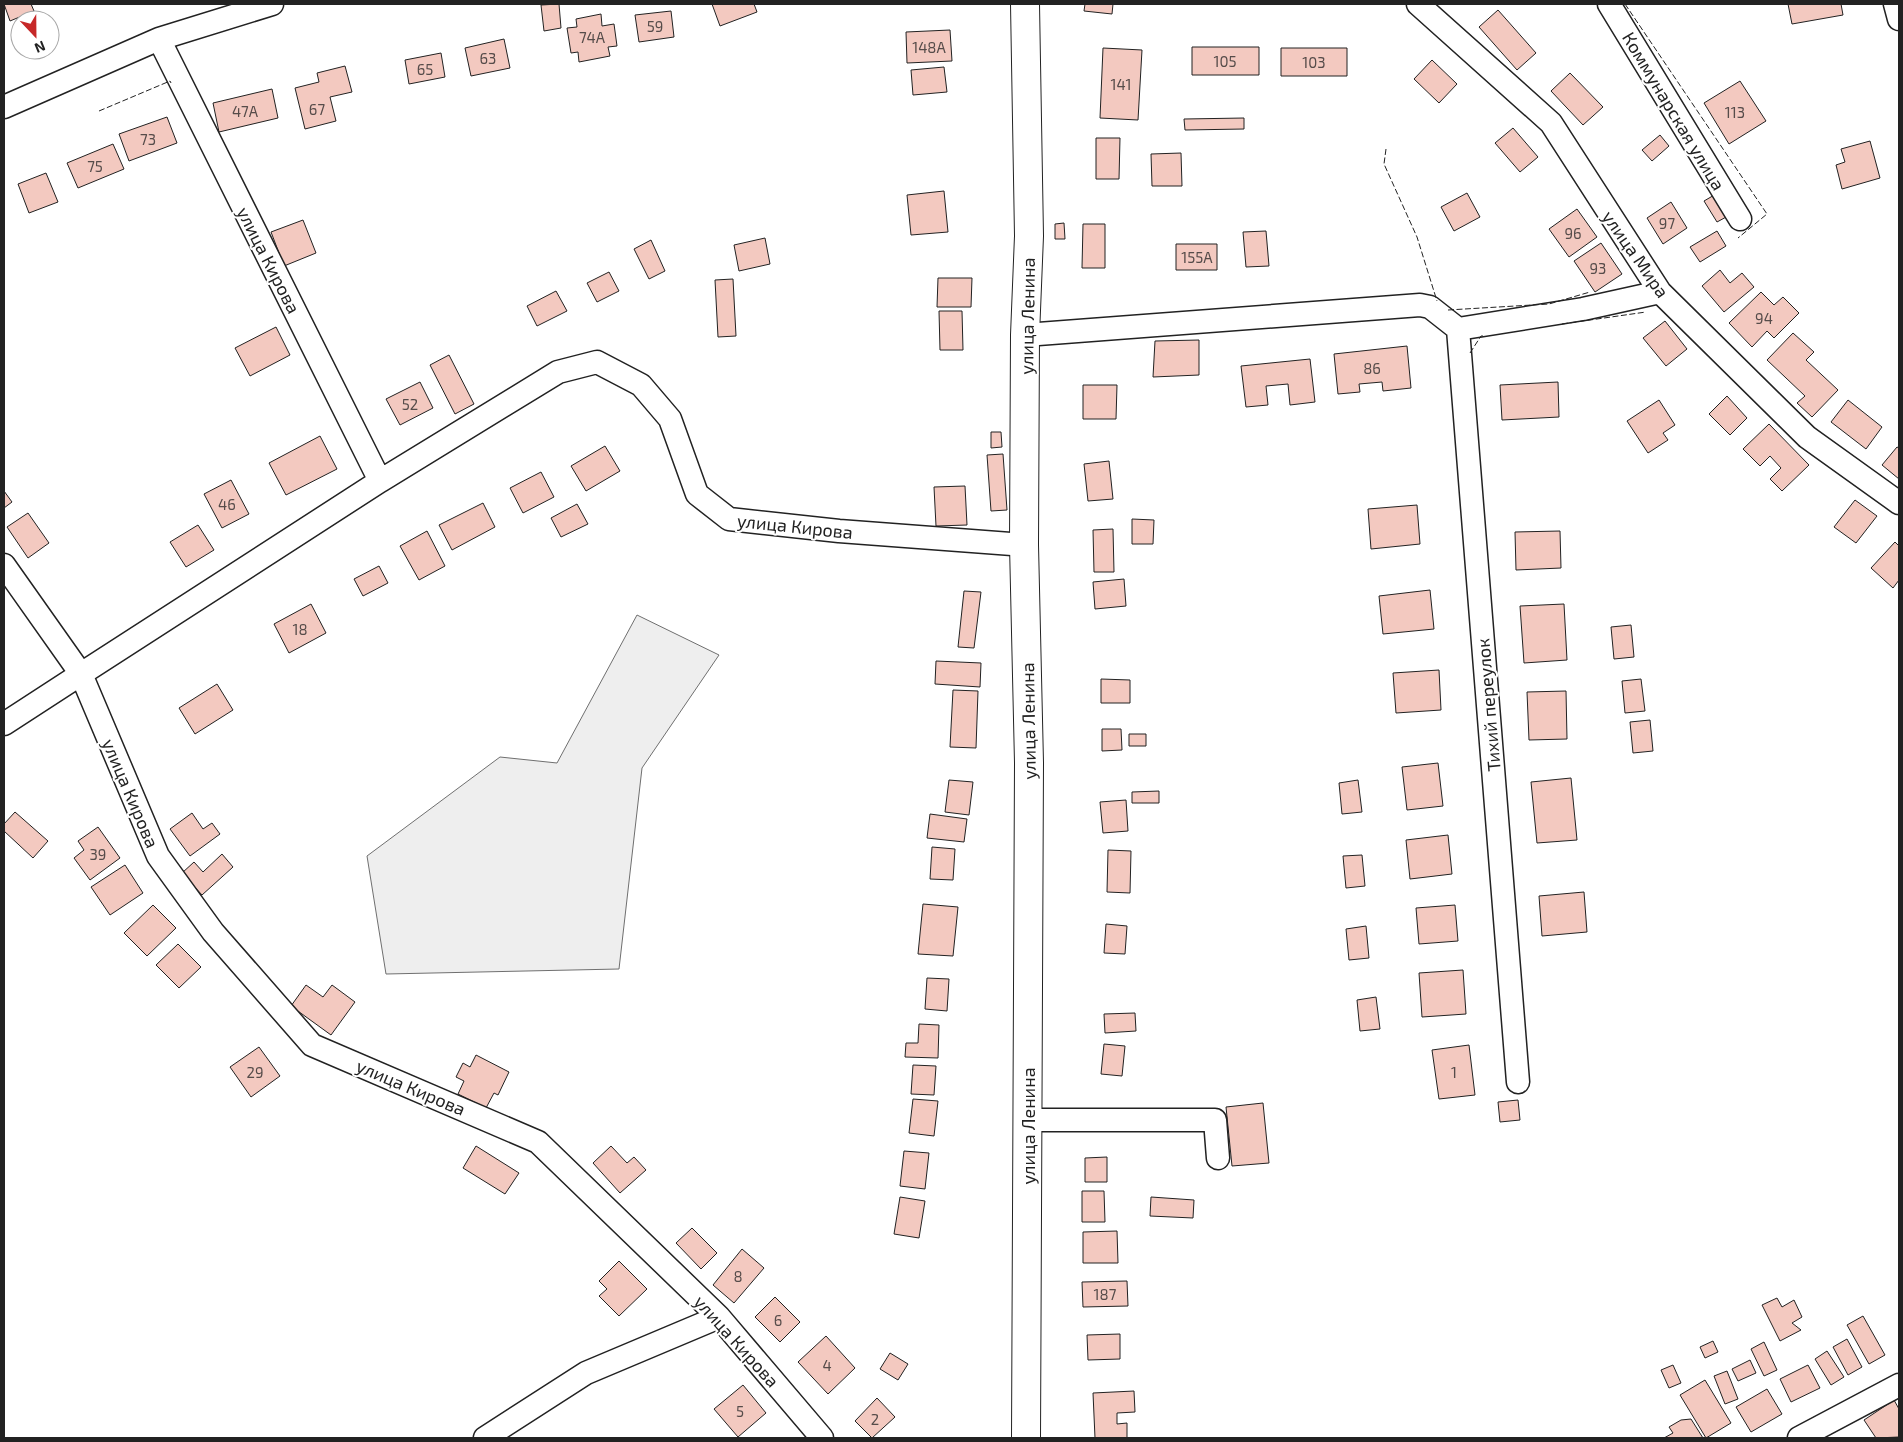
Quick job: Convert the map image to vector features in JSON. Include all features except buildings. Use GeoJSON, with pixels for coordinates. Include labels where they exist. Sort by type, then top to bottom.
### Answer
{"type":"FeatureCollection","features":[{"type":"Feature","properties":{"kind":"main road","name":"улица Ленина"},"geometry":{"type":"LineString","coordinates":[[1025,4],[1029,236],[1025,335],[1024,544],[1029,763],[1026,1438]]}},
{"type":"Feature","properties":{"kind":"street"},"geometry":{"type":"LineString","coordinates":[[4,107],[159,39],[272,4]]}},
{"type":"Feature","properties":{"kind":"street","name":"улица Мира"},"geometry":{"type":"LineString","coordinates":[[1418,4],[1551,123],[1660,292],[1808,438],[1899,503]]}},
{"type":"Feature","properties":{"kind":"street","name":"Коммунарская улица"},"geometry":{"type":"LineString","coordinates":[[1609,4],[1740,219]]}},
{"type":"Feature","properties":{"kind":"street"},"geometry":{"type":"LineString","coordinates":[[1896,4],[1899,19]]}},
{"type":"Feature","properties":{"kind":"street","name":"улица Кирова"},"geometry":{"type":"LineString","coordinates":[[159,39],[380,481]]}},
{"type":"Feature","properties":{"kind":"street"},"geometry":{"type":"LineString","coordinates":[[1025,335],[1420,306],[1437,312],[1458,329],[1583,309],[1660,292]]}},
{"type":"Feature","properties":{"kind":"street","name":"Тихий переулок"},"geometry":{"type":"LineString","coordinates":[[1458,329],[1518,1082]]}},
{"type":"Feature","properties":{"kind":"street","name":"улица Кирова"},"geometry":{"type":"LineString","coordinates":[[4,724],[380,481],[558,372],[597,362],[641,385],[670,419],[697,494],[729,519],[839,531],[1024,544]]}},
{"type":"Feature","properties":{"kind":"street","name":"улица Кирова"},"geometry":{"type":"LineString","coordinates":[[4,565],[80,674],[158,856],[213,932],[312,1045],[538,1142],[719,1317],[822,1438]]}},
{"type":"Feature","properties":{"kind":"street"},"geometry":{"type":"LineString","coordinates":[[1028,1120],[1215,1120],[1218,1158]]}},
{"type":"Feature","properties":{"kind":"street"},"geometry":{"type":"LineString","coordinates":[[485,1438],[586,1373],[719,1317]]}},
{"type":"Feature","properties":{"kind":"street"},"geometry":{"type":"LineString","coordinates":[[1799,1438],[1899,1385]]}},
{"type":"Feature","properties":{"kind":"shaded area"},"geometry":{"type":"Polygon","coordinates":[[[637,615],[719,655],[642,768],[619,969],[386,974],[367,856],[500,757],[557,763],[637,615]]]}},
{"type":"Feature","properties":{"kind":"fence"},"geometry":{"type":"LineString","coordinates":[[1625,4],[1767,214],[1738,238]]}},
{"type":"Feature","properties":{"kind":"fence"},"geometry":{"type":"LineString","coordinates":[[99,111],[170,81],[171,83]]}},
{"type":"Feature","properties":{"kind":"fence"},"geometry":{"type":"LineString","coordinates":[[1386,149],[1384,164],[1417,237],[1437,301]]}},
{"type":"Feature","properties":{"kind":"fence"},"geometry":{"type":"LineString","coordinates":[[1448,310],[1549,304],[1590,292]]}},
{"type":"Feature","properties":{"kind":"fence"},"geometry":{"type":"LineString","coordinates":[[1562,324],[1646,312]]}},
{"type":"Feature","properties":{"kind":"fence"},"geometry":{"type":"LineString","coordinates":[[1470,353],[1481,336],[1483,336]]}}]}
